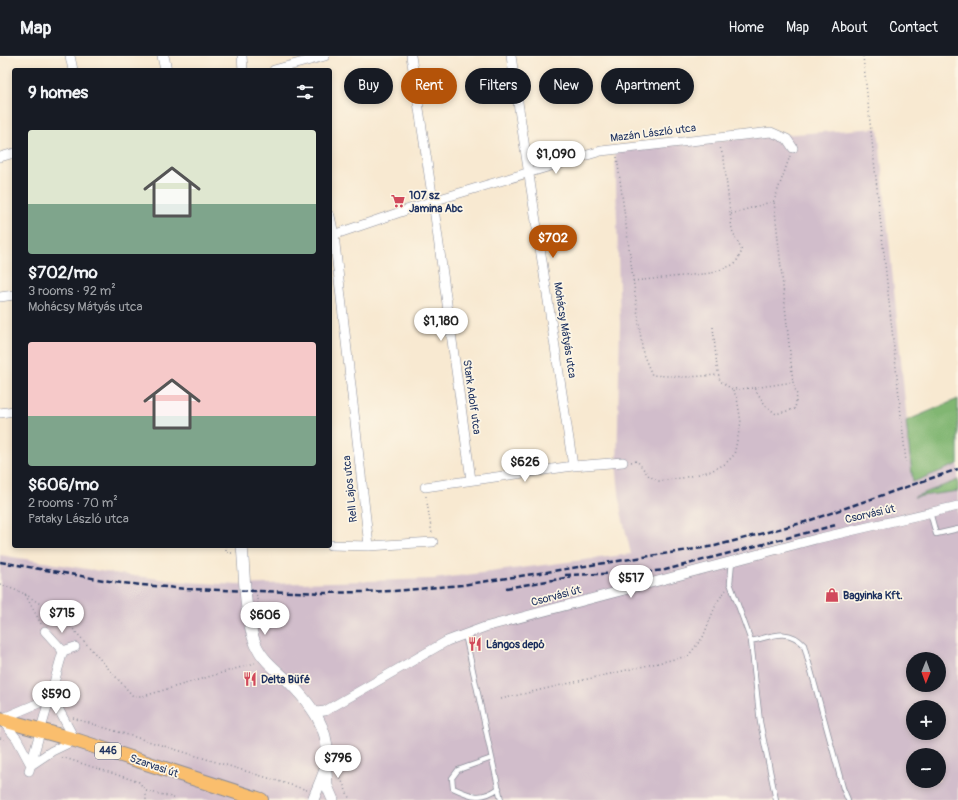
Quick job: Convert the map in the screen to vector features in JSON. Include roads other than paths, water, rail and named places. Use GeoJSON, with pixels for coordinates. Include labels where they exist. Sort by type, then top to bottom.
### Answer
{"type":"FeatureCollection","features":[{"type":"Feature","properties":{"kind":"main road","name":"Szarvasi út"},"geometry":{"type":"LineString","coordinates":[[0,719],[75,740],[262,800]]}},
{"type":"Feature","properties":{"kind":"street"},"geometry":{"type":"LineString","coordinates":[[70,56],[73,68]]}},
{"type":"Feature","properties":{"kind":"street"},"geometry":{"type":"LineString","coordinates":[[163,56],[166,68]]}},
{"type":"Feature","properties":{"kind":"street"},"geometry":{"type":"LineString","coordinates":[[242,56],[244,68]]}},
{"type":"Feature","properties":{"kind":"street"},"geometry":{"type":"LineString","coordinates":[[288,68],[302,66],[325,56]]}},
{"type":"Feature","properties":{"kind":"street","name":"Stark Adolf utca"},"geometry":{"type":"LineString","coordinates":[[410,56],[433,201],[471,480]]}},
{"type":"Feature","properties":{"kind":"street","name":"Mohácsy Mátyás utca"},"geometry":{"type":"LineString","coordinates":[[511,56],[573,466]]}},
{"type":"Feature","properties":{"kind":"street","name":"Mazán László utca"},"geometry":{"type":"LineString","coordinates":[[332,235],[433,201],[601,151],[771,132],[787,139],[793,148]]}},
{"type":"Feature","properties":{"kind":"street"},"geometry":{"type":"LineString","coordinates":[[0,158],[12,154]]}},
{"type":"Feature","properties":{"kind":"street","name":"Rell Lajos utca"},"geometry":{"type":"LineString","coordinates":[[332,235],[369,546]]}},
{"type":"Feature","properties":{"kind":"street"},"geometry":{"type":"LineString","coordinates":[[0,297],[12,295]]}},
{"type":"Feature","properties":{"kind":"street"},"geometry":{"type":"LineString","coordinates":[[0,413],[12,411]]}},
{"type":"Feature","properties":{"kind":"street"},"geometry":{"type":"LineString","coordinates":[[424,487],[573,466],[623,462]]}},
{"type":"Feature","properties":{"kind":"street","name":"Csorvási út"},"geometry":{"type":"LineString","coordinates":[[316,712],[325,711],[447,642],[485,627],[732,561],[958,506]]}},
{"type":"Feature","properties":{"kind":"street"},"geometry":{"type":"LineString","coordinates":[[332,545],[369,546],[433,542]]}},
{"type":"Feature","properties":{"kind":"street"},"geometry":{"type":"LineString","coordinates":[[243,550],[250,626],[256,645],[266,660],[293,686],[316,712],[326,739],[327,786],[333,800]]}},
{"type":"Feature","properties":{"kind":"street"},"geometry":{"type":"LineString","coordinates":[[45,630],[63,651]]}},
{"type":"Feature","properties":{"kind":"street"},"geometry":{"type":"LineString","coordinates":[[63,651],[75,647]]}},
{"type":"Feature","properties":{"kind":"street"},"geometry":{"type":"LineString","coordinates":[[30,768],[63,651]]}},
{"type":"Feature","properties":{"kind":"street"},"geometry":{"type":"LineString","coordinates":[[30,768],[47,754],[75,740],[51,695]]}},
{"type":"Feature","properties":{"kind":"street"},"geometry":{"type":"LineString","coordinates":[[30,768],[21,745],[0,719],[39,702],[51,695]]}},
{"type":"Feature","properties":{"kind":"street"},"geometry":{"type":"LineString","coordinates":[[314,796],[326,767]]}},
{"type":"Feature","properties":{"kind":"lane"},"geometry":{"type":"LineString","coordinates":[[930,512],[936,534],[958,529]]}},
{"type":"Feature","properties":{"kind":"lane"},"geometry":{"type":"LineString","coordinates":[[732,561],[730,583],[750,641],[760,722],[776,800]]}},
{"type":"Feature","properties":{"kind":"lane"},"geometry":{"type":"LineString","coordinates":[[750,641],[786,633],[796,637],[804,645],[843,788],[848,800]]}},
{"type":"Feature","properties":{"kind":"lane"},"geometry":{"type":"LineString","coordinates":[[465,634],[501,800]]}},
{"type":"Feature","properties":{"kind":"lane"},"geometry":{"type":"LineString","coordinates":[[492,758],[458,770],[452,778],[453,788],[481,798],[491,795],[499,788]]}},
{"type":"Feature","properties":{"kind":"railway"},"geometry":{"type":"LineString","coordinates":[[0,562],[121,583],[187,589],[326,593],[394,591],[462,585],[715,546],[805,522],[958,469]]}},
{"type":"Feature","properties":{"kind":"railway"},"geometry":{"type":"LineString","coordinates":[[565,575],[637,573],[665,570],[836,525]]}},
{"type":"Feature","properties":{"kind":"railway"},"geometry":{"type":"LineString","coordinates":[[506,588],[571,577]]}},
{"type":"Feature","properties":{"kind":"place","name":"107 sz Jamina Abc"},"geometry":{"type":"Point","coordinates":[398,201]}},
{"type":"Feature","properties":{"kind":"place","name":"Bagyinka Kft."},"geometry":{"type":"Point","coordinates":[832,595]}},
{"type":"Feature","properties":{"kind":"place","name":"Lángos depó"},"geometry":{"type":"Point","coordinates":[475,644]}},
{"type":"Feature","properties":{"kind":"place","name":"Delta Büfé"},"geometry":{"type":"Point","coordinates":[250,679]}}]}
